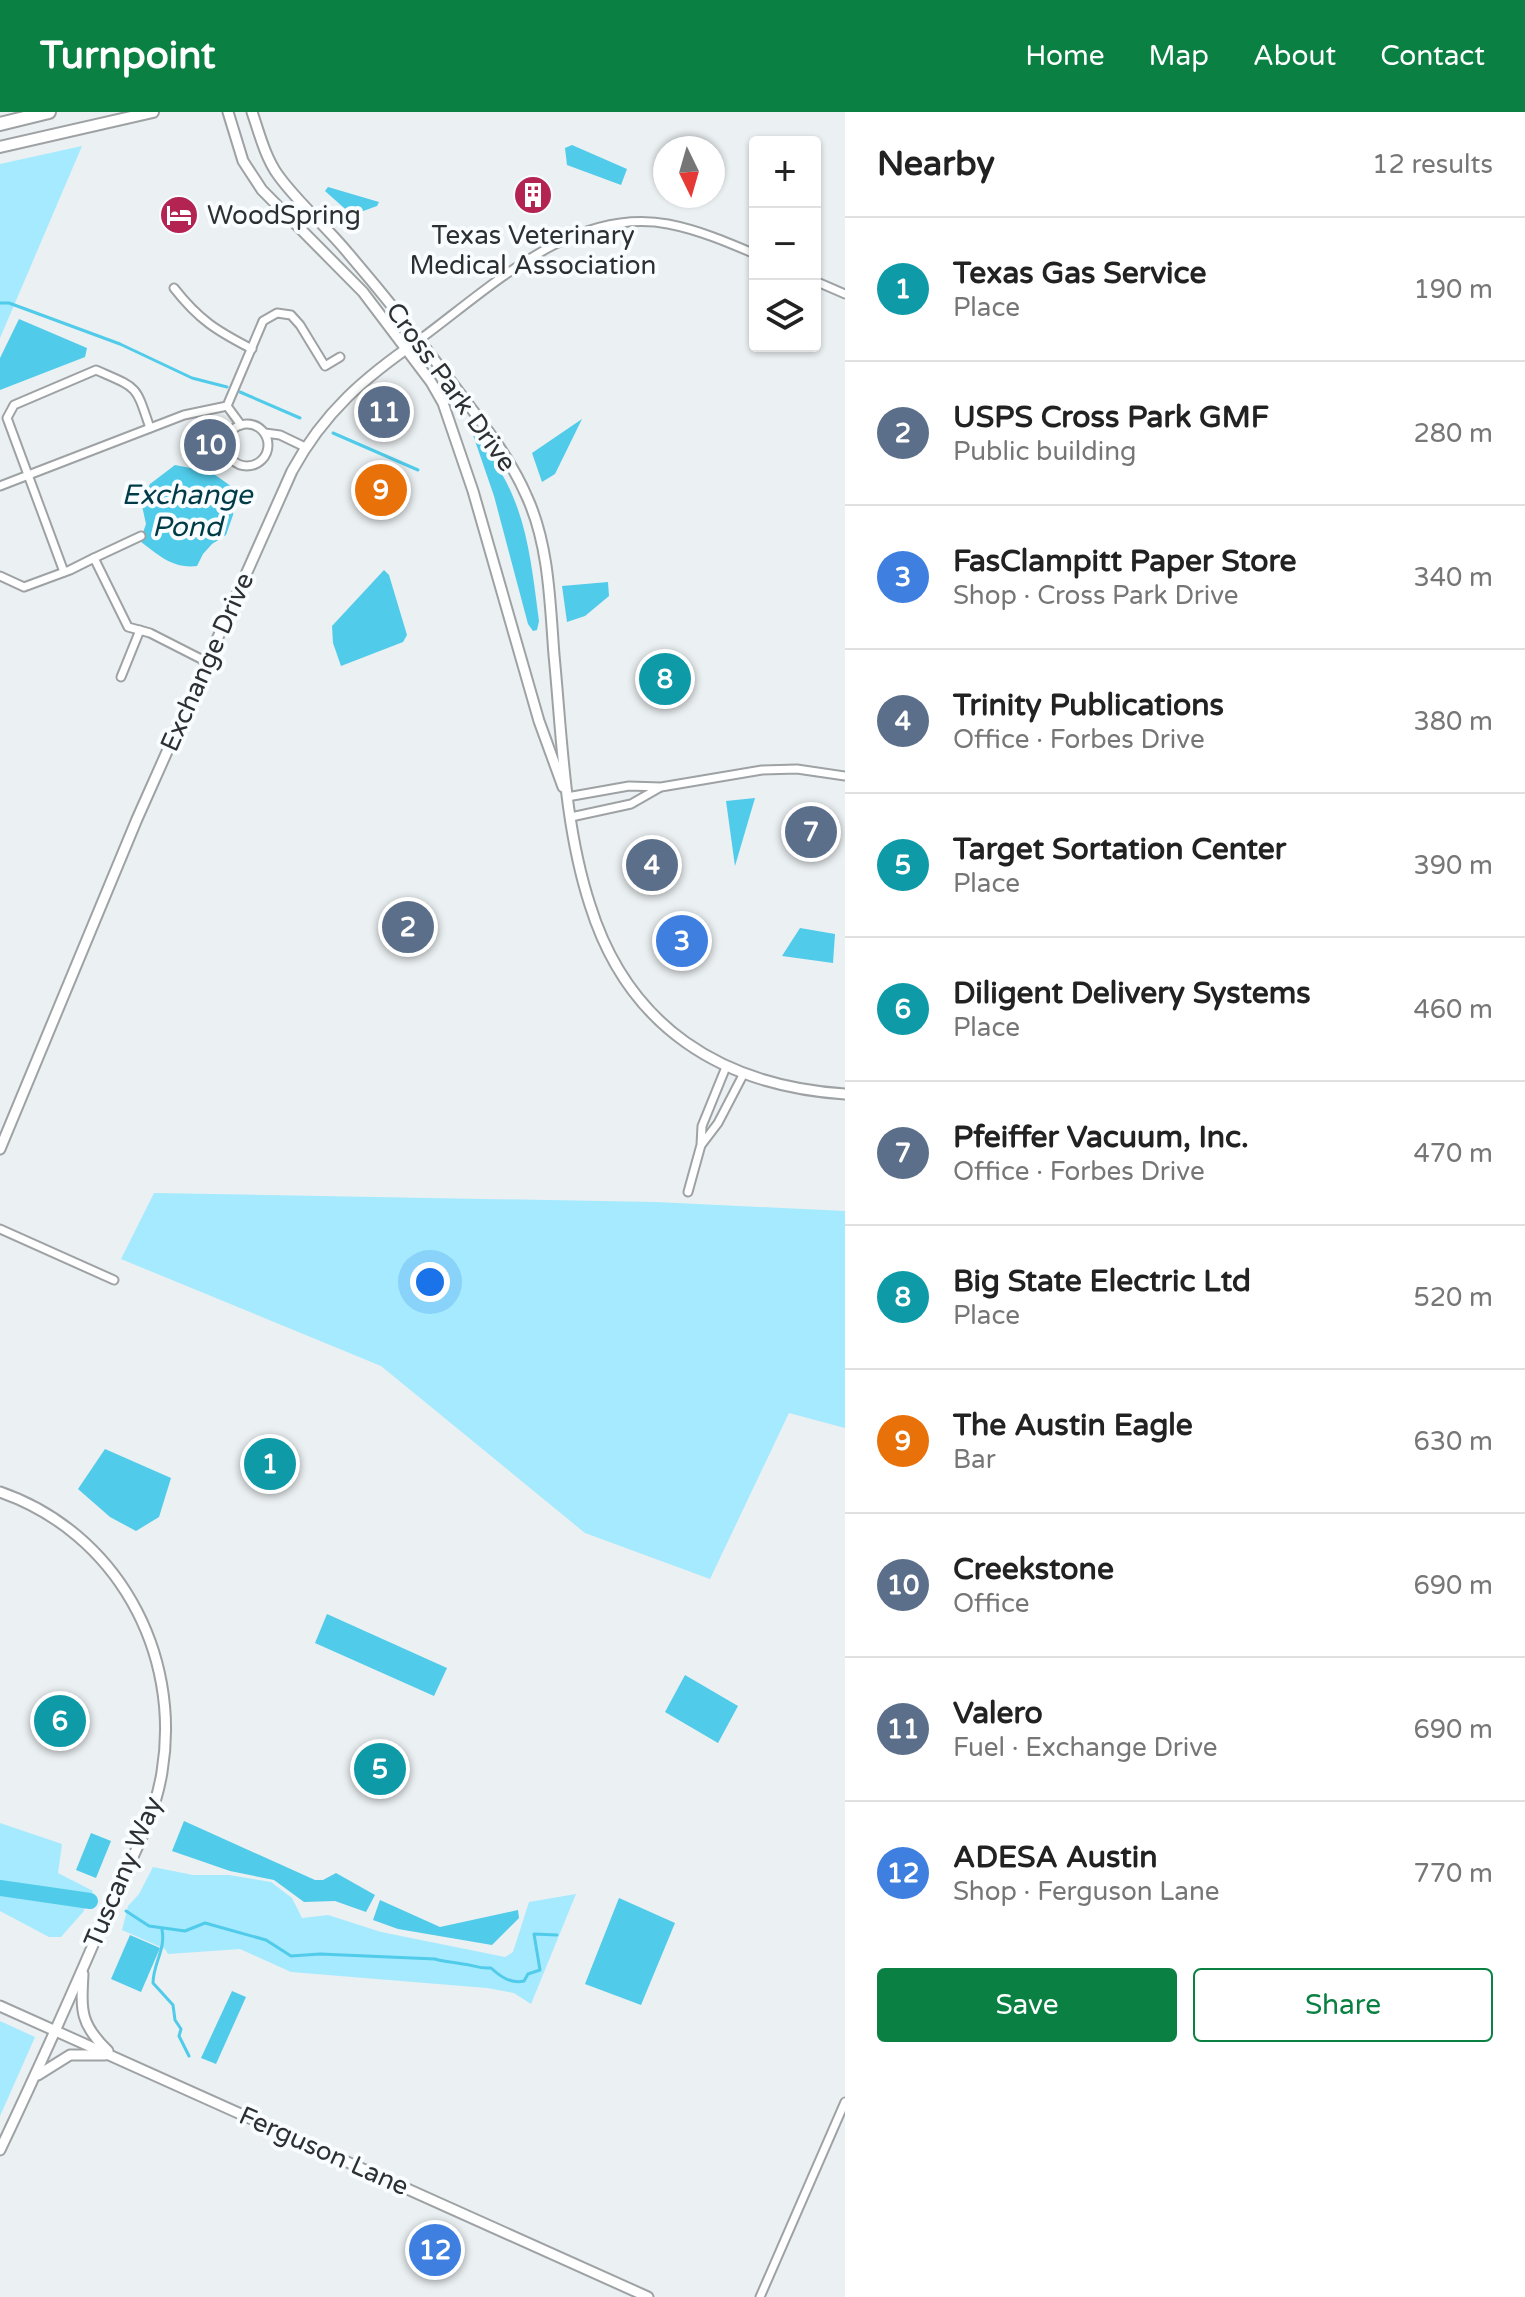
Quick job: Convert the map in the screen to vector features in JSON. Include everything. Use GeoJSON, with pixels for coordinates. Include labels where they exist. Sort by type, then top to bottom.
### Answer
{"type":"FeatureCollection","features":[{"type":"Feature","properties":{"kind":"highway"},"geometry":{"type":"LineString","coordinates":[[0,124],[49,112]]}},
{"type":"Feature","properties":{"kind":"main road"},"geometry":{"type":"LineString","coordinates":[[0,147],[153,112]]}},
{"type":"Feature","properties":{"kind":"street","name":"Cross Park Drive"},"geometry":{"type":"LineString","coordinates":[[228,112],[243,161],[262,190],[363,292],[443,403],[456,436],[539,721],[567,797]]}},
{"type":"Feature","properties":{"kind":"street","name":"Cross Park Drive"},"geometry":{"type":"LineString","coordinates":[[252,112],[277,174],[342,245],[419,340],[494,439],[528,497],[547,572],[567,797],[589,904],[614,960],[645,1005],[691,1047],[743,1075],[788,1088],[845,1094]]}},
{"type":"Feature","properties":{"kind":"street","name":"Exchange Drive"},"geometry":{"type":"LineString","coordinates":[[0,1149],[106,892],[207,662],[305,447],[334,408],[406,349],[536,255],[589,229],[623,223],[665,223],[712,235],[749,251]]}},
{"type":"Feature","properties":{"kind":"street"},"geometry":{"type":"LineString","coordinates":[[821,284],[845,294]]}},
{"type":"Feature","properties":{"kind":"street"},"geometry":{"type":"LineString","coordinates":[[174,288],[214,330],[252,349]]}},
{"type":"Feature","properties":{"kind":"street"},"geometry":{"type":"LineString","coordinates":[[227,406],[263,321],[277,313],[291,315],[325,366]]}},
{"type":"Feature","properties":{"kind":"street"},"geometry":{"type":"LineString","coordinates":[[318,374],[340,357]]}},
{"type":"Feature","properties":{"kind":"street"},"geometry":{"type":"LineString","coordinates":[[64,572],[7,418],[14,405],[96,370],[132,386],[139,396],[150,428]]}},
{"type":"Feature","properties":{"kind":"street"},"geometry":{"type":"LineString","coordinates":[[227,406],[241,425]]}},
{"type":"Feature","properties":{"kind":"street"},"geometry":{"type":"LineString","coordinates":[[0,486],[184,415],[227,406]]}},
{"type":"Feature","properties":{"kind":"street"},"geometry":{"type":"LineString","coordinates":[[265,433],[268,447],[262,460],[248,466],[229,457],[227,442],[231,431],[241,425],[254,425],[265,433],[280,435],[305,447]]}},
{"type":"Feature","properties":{"kind":"street"},"geometry":{"type":"LineString","coordinates":[[0,576],[24,587],[141,536]]}},
{"type":"Feature","properties":{"kind":"street"},"geometry":{"type":"LineString","coordinates":[[94,558],[128,627],[207,662]]}},
{"type":"Feature","properties":{"kind":"street"},"geometry":{"type":"LineString","coordinates":[[121,677],[140,630]]}},
{"type":"Feature","properties":{"kind":"street"},"geometry":{"type":"LineString","coordinates":[[567,797],[629,786],[661,787],[762,770],[797,769],[845,776]]}},
{"type":"Feature","properties":{"kind":"street"},"geometry":{"type":"LineString","coordinates":[[571,817],[631,804],[661,787]]}},
{"type":"Feature","properties":{"kind":"street"},"geometry":{"type":"LineString","coordinates":[[688,1192],[701,1145],[702,1126],[726,1067]]}},
{"type":"Feature","properties":{"kind":"street"},"geometry":{"type":"LineString","coordinates":[[701,1145],[718,1123],[743,1075]]}},
{"type":"Feature","properties":{"kind":"street"},"geometry":{"type":"LineString","coordinates":[[0,1229],[114,1280]]}},
{"type":"Feature","properties":{"kind":"street","name":"Tuscany Way"},"geometry":{"type":"LineString","coordinates":[[0,1492],[40,1510],[70,1529],[111,1569],[133,1601],[146,1628],[161,1682],[165,1737],[156,1801],[56,2031],[0,2150]]}},
{"type":"Feature","properties":{"kind":"street"},"geometry":{"type":"LineString","coordinates":[[84,1967],[82,2004],[85,2025],[113,2056]]}},
{"type":"Feature","properties":{"kind":"street","name":"Ferguson Lane"},"geometry":{"type":"LineString","coordinates":[[0,2006],[648,2297]]}},
{"type":"Feature","properties":{"kind":"street"},"geometry":{"type":"LineString","coordinates":[[34,2078],[70,2055],[113,2056]]}},
{"type":"Feature","properties":{"kind":"street"},"geometry":{"type":"LineString","coordinates":[[760,2297],[845,2102]]}},
{"type":"Feature","properties":{"kind":"shaded area"},"geometry":{"type":"Polygon","coordinates":[[[82,146],[0,338],[0,164],[82,146]]]}},
{"type":"Feature","properties":{"kind":"shaded area"},"geometry":{"type":"Polygon","coordinates":[[[154,1193],[656,1202],[845,1211],[845,1428],[789,1413],[710,1579],[585,1533],[381,1366],[121,1259],[154,1193]]]}},
{"type":"Feature","properties":{"kind":"shaded area"},"geometry":{"type":"Polygon","coordinates":[[[0,1823],[62,1844],[58,1873],[93,1891],[83,1912],[61,1937],[49,1937],[0,1911],[0,1823]]]}},
{"type":"Feature","properties":{"kind":"shaded area"},"geometry":{"type":"Polygon","coordinates":[[[153,1867],[193,1875],[229,1875],[271,1882],[292,1898],[302,1918],[328,1915],[381,1932],[505,1957],[513,1952],[529,1902],[576,1894],[531,2004],[514,1993],[487,1988],[291,1972],[240,1949],[168,1954],[165,1949],[122,1930],[128,1906],[139,1894],[153,1867]]]}},
{"type":"Feature","properties":{"kind":"shaded area"},"geometry":{"type":"Polygon","coordinates":[[[0,2021],[35,2037],[0,2116],[0,2021]]]}},
{"type":"Feature","properties":{"kind":"water"},"geometry":{"type":"Polygon","coordinates":[[[572,145],[627,169],[621,185],[567,165],[565,148],[572,145]]]}},
{"type":"Feature","properties":{"kind":"water"},"geometry":{"type":"Polygon","coordinates":[[[328,187],[379,202],[377,206],[352,215],[325,191],[328,187]]]}},
{"type":"Feature","properties":{"kind":"water"},"geometry":{"type":"Polygon","coordinates":[[[19,319],[87,348],[85,357],[0,390],[0,358],[19,319]]]}},
{"type":"Feature","properties":{"kind":"water"},"geometry":{"type":"Polygon","coordinates":[[[582,419],[555,474],[542,482],[532,453],[582,419]]]}},
{"type":"Feature","properties":{"kind":"water"},"geometry":{"type":"Polygon","coordinates":[[[472,432],[503,477],[522,521],[539,621],[537,630],[533,631],[528,624],[494,496],[472,432]]]}},
{"type":"Feature","properties":{"kind":"water","name":"Exchange Pond"},"geometry":{"type":"Polygon","coordinates":[[[175,465],[211,472],[235,489],[233,515],[226,535],[212,544],[197,566],[173,563],[140,541],[146,524],[141,501],[150,484],[175,465]]]}},
{"type":"Feature","properties":{"kind":"water"},"geometry":{"type":"Polygon","coordinates":[[[384,570],[389,575],[407,635],[403,642],[341,666],[333,643],[332,626],[384,570]]]}},
{"type":"Feature","properties":{"kind":"water"},"geometry":{"type":"Polygon","coordinates":[[[608,582],[609,596],[585,616],[567,622],[562,586],[608,582]]]}},
{"type":"Feature","properties":{"kind":"water"},"geometry":{"type":"Polygon","coordinates":[[[755,798],[735,866],[726,801],[755,798]]]}},
{"type":"Feature","properties":{"kind":"water"},"geometry":{"type":"Polygon","coordinates":[[[800,928],[835,934],[833,963],[782,956],[800,928]]]}},
{"type":"Feature","properties":{"kind":"water"},"geometry":{"type":"Polygon","coordinates":[[[105,1449],[171,1478],[159,1517],[136,1531],[110,1517],[78,1489],[105,1449]]]}},
{"type":"Feature","properties":{"kind":"water"},"geometry":{"type":"Polygon","coordinates":[[[327,1614],[447,1668],[434,1696],[315,1643],[327,1614]]]}},
{"type":"Feature","properties":{"kind":"water"},"geometry":{"type":"Polygon","coordinates":[[[685,1675],[738,1706],[718,1743],[665,1712],[685,1675]]]}},
{"type":"Feature","properties":{"kind":"water"},"geometry":{"type":"Polygon","coordinates":[[[184,1821],[315,1880],[323,1880],[336,1873],[375,1895],[366,1912],[335,1901],[304,1902],[274,1880],[230,1871],[172,1851],[184,1821]]]}},
{"type":"Feature","properties":{"kind":"water"},"geometry":{"type":"Polygon","coordinates":[[[91,1833],[111,1841],[96,1878],[76,1870],[91,1833]]]}},
{"type":"Feature","properties":{"kind":"water"},"geometry":{"type":"Polygon","coordinates":[[[619,1898],[675,1923],[641,2005],[585,1984],[619,1898]]]}},
{"type":"Feature","properties":{"kind":"water"},"geometry":{"type":"Polygon","coordinates":[[[380,1900],[440,1927],[518,1910],[519,1918],[492,1945],[398,1929],[373,1920],[380,1900]]]}},
{"type":"Feature","properties":{"kind":"water"},"geometry":{"type":"Polygon","coordinates":[[[130,1935],[160,1948],[141,1992],[111,1979],[130,1935]]]}},
{"type":"Feature","properties":{"kind":"water"},"geometry":{"type":"Polygon","coordinates":[[[232,1991],[246,1997],[216,2064],[201,2058],[232,1991]]]}},
{"type":"Feature","properties":{"kind":"waterway"},"geometry":{"type":"LineString","coordinates":[[0,303],[9,303],[120,344],[192,378],[227,387]]}},
{"type":"Feature","properties":{"kind":"waterway"},"geometry":{"type":"LineString","coordinates":[[240,392],[300,418]]}},
{"type":"Feature","properties":{"kind":"waterway"},"geometry":{"type":"LineString","coordinates":[[333,433],[418,470]]}},
{"type":"Feature","properties":{"kind":"waterway"},"geometry":{"type":"LineString","coordinates":[[0,1888],[90,1901]]}},
{"type":"Feature","properties":{"kind":"waterway"},"geometry":{"type":"LineString","coordinates":[[126,1911],[149,1926],[185,1931],[205,1923],[266,1940],[291,1956],[320,1954],[435,1959],[491,1968],[515,1982],[524,1981],[528,1974],[540,1970],[534,1934],[557,1935]]}},
{"type":"Feature","properties":{"kind":"waterway"},"geometry":{"type":"LineString","coordinates":[[162,1930],[153,1983],[173,2005],[175,2020],[181,2029],[179,2036],[189,2056]]}},
{"type":"Feature","properties":{"kind":"place","name":"Texas Veterinary Medical Association"},"geometry":{"type":"Point","coordinates":[533,195]}},
{"type":"Feature","properties":{"kind":"place","name":"WoodSpring"},"geometry":{"type":"Point","coordinates":[179,215]}},
{"type":"Feature","properties":{"kind":"place","name":"Valero"},"geometry":{"type":"Point","coordinates":[384,412]}},
{"type":"Feature","properties":{"kind":"place","name":"Creekstone"},"geometry":{"type":"Point","coordinates":[210,445]}},
{"type":"Feature","properties":{"kind":"place","name":"The Austin Eagle"},"geometry":{"type":"Point","coordinates":[381,490]}},
{"type":"Feature","properties":{"kind":"place","name":"Big State Electric Ltd"},"geometry":{"type":"Point","coordinates":[665,679]}},
{"type":"Feature","properties":{"kind":"place","name":"Pfeiffer Vacuum, Inc."},"geometry":{"type":"Point","coordinates":[811,832]}},
{"type":"Feature","properties":{"kind":"place","name":"Trinity Publications"},"geometry":{"type":"Point","coordinates":[652,865]}},
{"type":"Feature","properties":{"kind":"place","name":"USPS Cross Park GMF"},"geometry":{"type":"Point","coordinates":[408,927]}},
{"type":"Feature","properties":{"kind":"place","name":"FasClampitt Paper Store"},"geometry":{"type":"Point","coordinates":[682,941]}},
{"type":"Feature","properties":{"kind":"place","name":"Texas Gas Service"},"geometry":{"type":"Point","coordinates":[270,1464]}},
{"type":"Feature","properties":{"kind":"place","name":"Diligent Delivery Systems"},"geometry":{"type":"Point","coordinates":[60,1721]}},
{"type":"Feature","properties":{"kind":"place","name":"Target Sortation Center"},"geometry":{"type":"Point","coordinates":[380,1769]}},
{"type":"Feature","properties":{"kind":"place","name":"ADESA Austin"},"geometry":{"type":"Point","coordinates":[435,2250]}}]}
